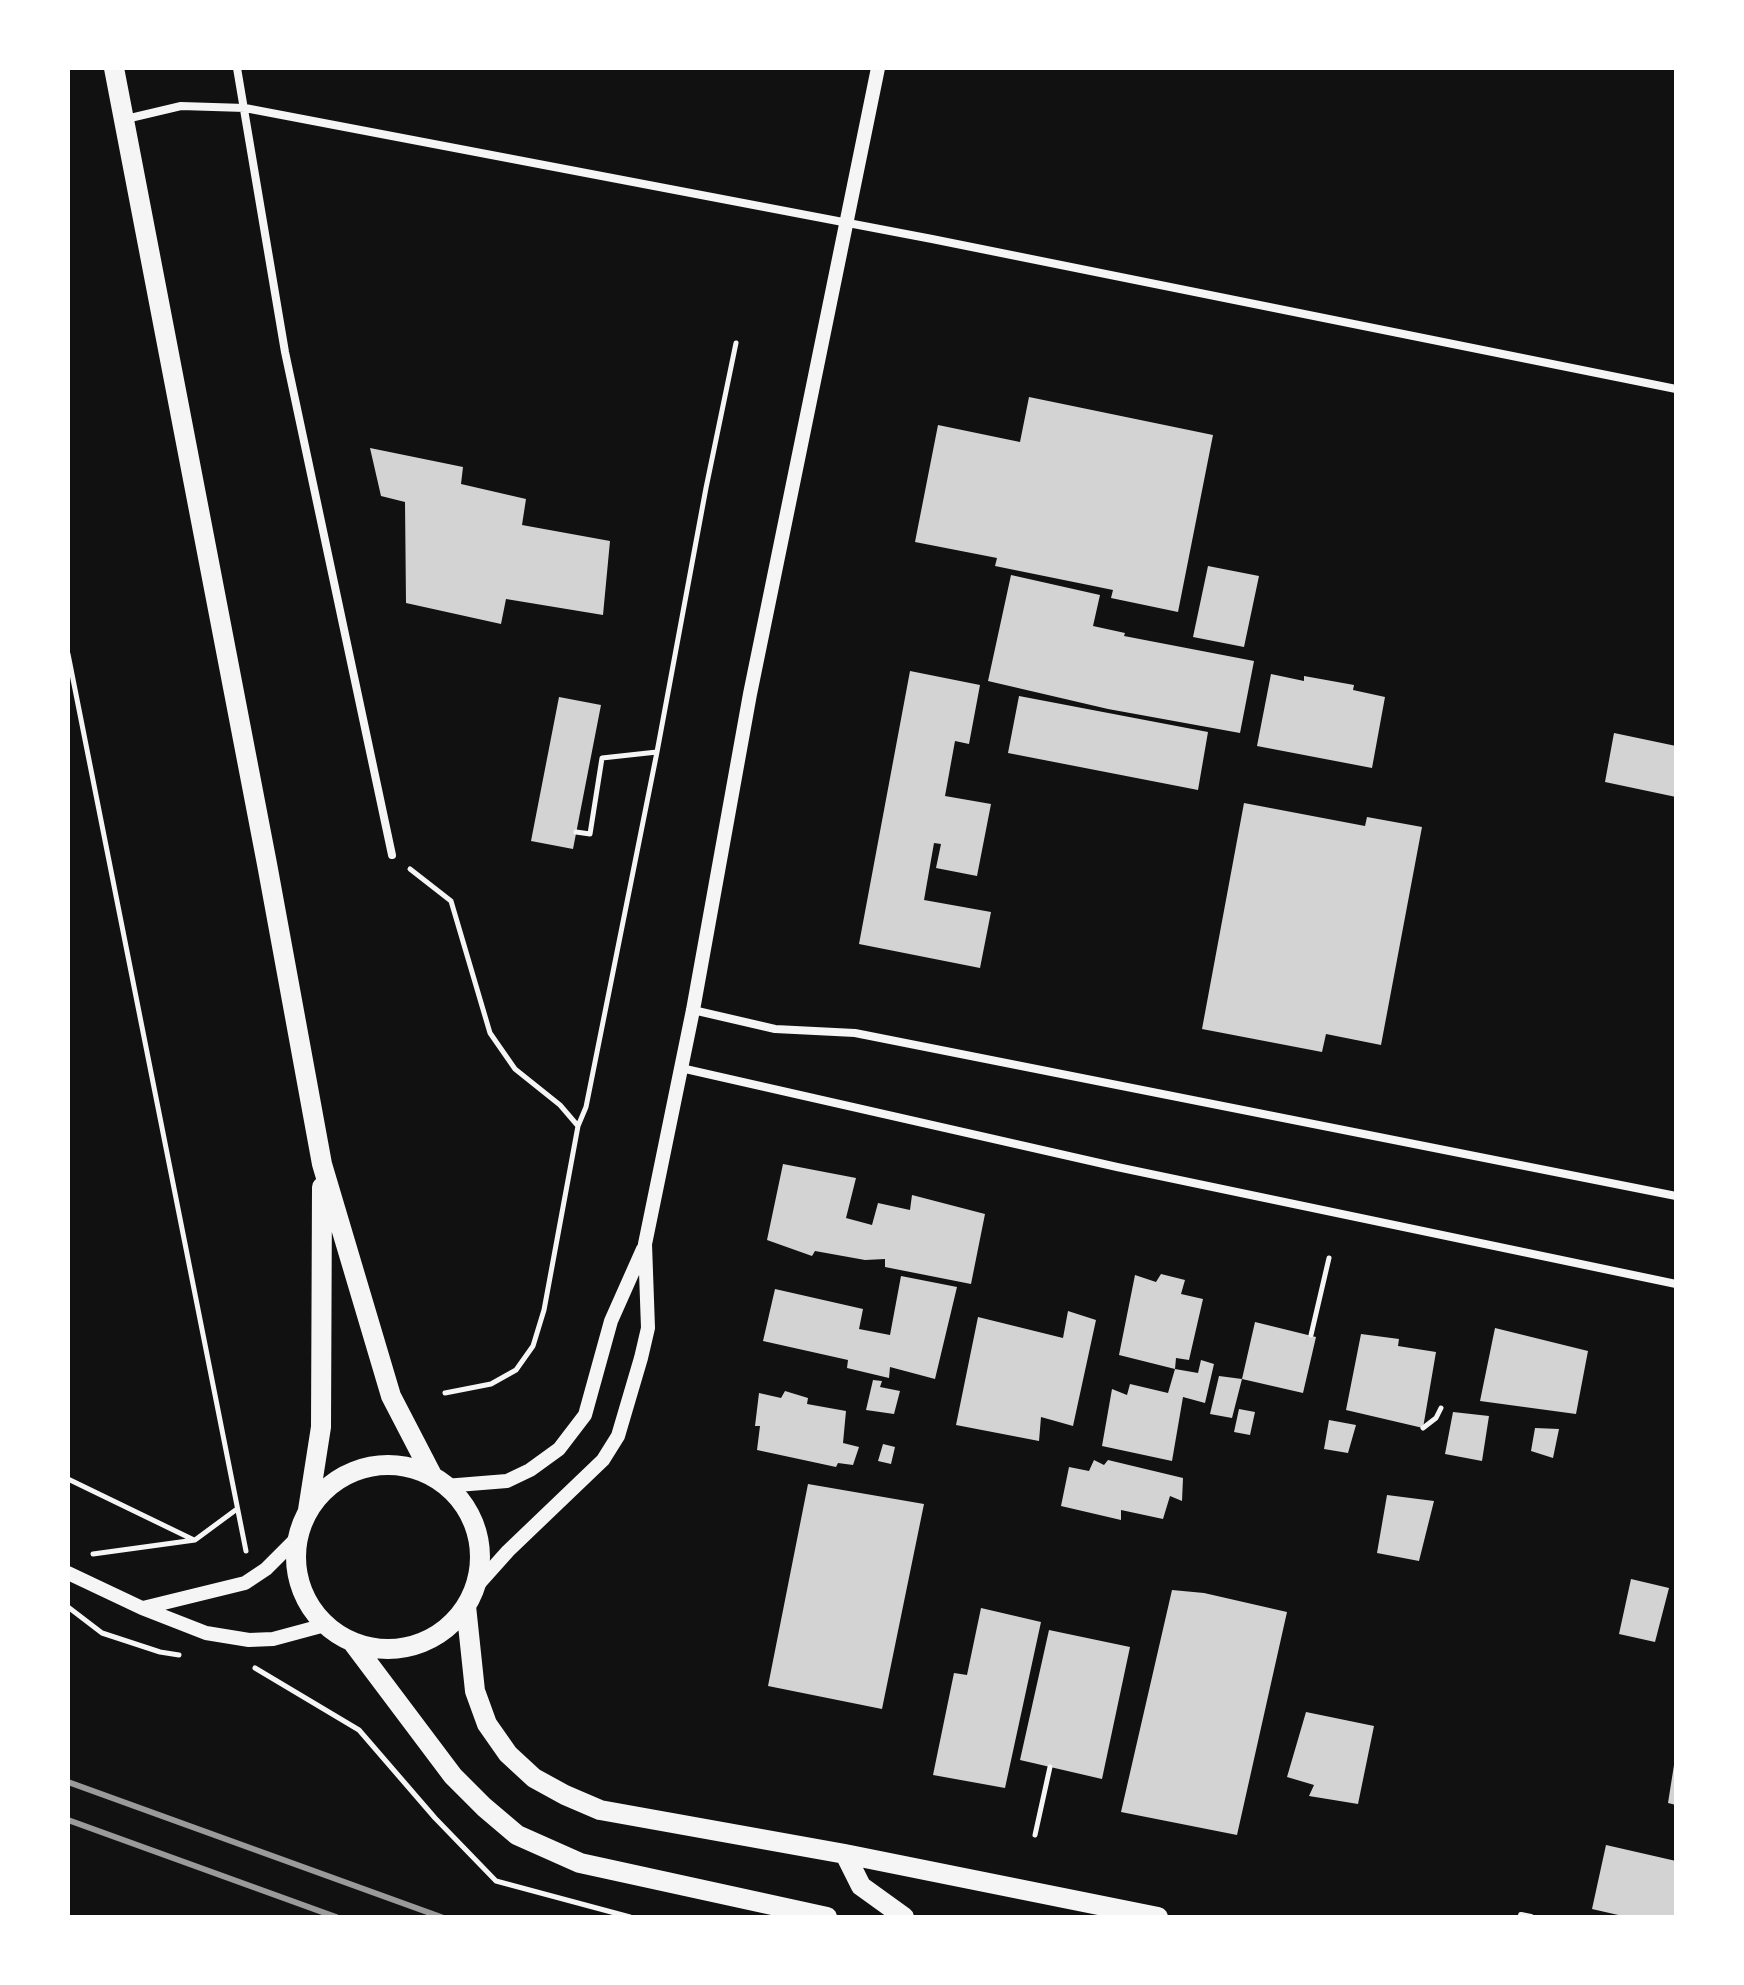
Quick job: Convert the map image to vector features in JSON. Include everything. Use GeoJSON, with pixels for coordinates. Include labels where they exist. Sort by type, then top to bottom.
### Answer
{"type":"FeatureCollection","features":[{"type":"Feature","properties":{"kind":"main road"},"geometry":{"type":"LineString","coordinates":[[114,68],[262,833],[322,1164],[391,1396],[439,1481]]}},
{"type":"Feature","properties":{"kind":"main road"},"geometry":{"type":"LineString","coordinates":[[322,1164],[321,1427],[308,1510],[296,1539],[296,1566],[304,1596],[325,1625],[353,1643],[453,1776],[517,1835],[580,1863],[827,1917]]}},
{"type":"Feature","properties":{"kind":"main road"},"geometry":{"type":"LineString","coordinates":[[308,1510],[329,1486],[344,1476],[374,1466],[406,1467],[439,1481],[458,1497],[474,1526],[480,1558],[470,1598],[475,1691],[487,1724],[508,1754],[534,1778],[600,1810],[845,1854],[1158,1917]]}},
{"type":"Feature","properties":{"kind":"main road"},"geometry":{"type":"LineString","coordinates":[[353,1643],[384,1649],[415,1646],[445,1630],[470,1598]]}},
{"type":"Feature","properties":{"kind":"main road"},"geometry":{"type":"LineString","coordinates":[[845,1854],[861,1886],[904,1917]]}},
{"type":"Feature","properties":{"kind":"street"},"geometry":{"type":"LineString","coordinates":[[237,68],[285,352],[392,855]]}},
{"type":"Feature","properties":{"kind":"street"},"geometry":{"type":"LineString","coordinates":[[439,1481],[507,1481],[530,1470],[559,1449],[585,1415],[611,1321],[645,1244],[693,1010],[750,694],[878,68]]}},
{"type":"Feature","properties":{"kind":"street"},"geometry":{"type":"LineString","coordinates":[[125,119],[181,106],[245,108],[848,222],[1676,389]]}},
{"type":"Feature","properties":{"kind":"street"},"geometry":{"type":"LineString","coordinates":[[693,1010],[775,1029],[855,1033],[1676,1196]]}},
{"type":"Feature","properties":{"kind":"street"},"geometry":{"type":"LineString","coordinates":[[681,1068],[1132,1170],[1676,1284]]}},
{"type":"Feature","properties":{"kind":"street"},"geometry":{"type":"LineString","coordinates":[[470,1598],[508,1551],[603,1460],[618,1436],[648,1328],[645,1244]]}},
{"type":"Feature","properties":{"kind":"street"},"geometry":{"type":"LineString","coordinates":[[142,1608],[245,1583],[266,1569],[296,1539]]}},
{"type":"Feature","properties":{"kind":"street"},"geometry":{"type":"LineString","coordinates":[[68,1573],[142,1608],[206,1633],[249,1640],[273,1639],[325,1625]]}},
{"type":"Feature","properties":{"kind":"lane"},"geometry":{"type":"LineString","coordinates":[[1521,1915],[1531,1917]]}},
{"type":"Feature","properties":{"kind":"path"},"geometry":{"type":"LineString","coordinates":[[445,1393],[491,1384],[516,1370],[533,1346],[544,1310],[578,1126],[586,1107],[736,343]]}},
{"type":"Feature","properties":{"kind":"path"},"geometry":{"type":"LineString","coordinates":[[68,654],[247,1547],[245,1583]]}},
{"type":"Feature","properties":{"kind":"path"},"geometry":{"type":"LineString","coordinates":[[576,832],[590,834],[602,758],[657,752]]}},
{"type":"Feature","properties":{"kind":"path"},"geometry":{"type":"LineString","coordinates":[[392,855],[451,901],[490,1033],[515,1069],[560,1105],[578,1126]]}},
{"type":"Feature","properties":{"kind":"path"},"geometry":{"type":"LineString","coordinates":[[1311,1335],[1329,1258]]}},
{"type":"Feature","properties":{"kind":"path"},"geometry":{"type":"LineString","coordinates":[[1423,1428],[1436,1418],[1441,1408]]}},
{"type":"Feature","properties":{"kind":"path"},"geometry":{"type":"LineString","coordinates":[[68,1479],[195,1540]]}},
{"type":"Feature","properties":{"kind":"path"},"geometry":{"type":"LineString","coordinates":[[81,1556],[195,1540],[237,1509]]}},
{"type":"Feature","properties":{"kind":"path"},"geometry":{"type":"LineString","coordinates":[[1035,1835],[1050,1767]]}},
{"type":"Feature","properties":{"kind":"building"},"geometry":{"type":"Polygon","coordinates":[[[1029,397],[1213,435],[1178,612],[1111,598],[1113,590],[995,566],[997,558],[915,542],[938,425],[1020,442],[1029,397]]]}},
{"type":"Feature","properties":{"kind":"building"},"geometry":{"type":"Polygon","coordinates":[[[370,448],[463,467],[461,484],[526,499],[522,525],[610,541],[603,615],[506,599],[501,624],[406,603],[405,502],[381,496],[370,448]]]}},
{"type":"Feature","properties":{"kind":"building"},"geometry":{"type":"Polygon","coordinates":[[[1208,566],[1259,576],[1244,647],[1193,637],[1208,566]]]}},
{"type":"Feature","properties":{"kind":"building"},"geometry":{"type":"Polygon","coordinates":[[[1011,575],[1100,595],[1093,626],[1125,633],[1124,636],[1254,661],[1240,733],[1108,709],[988,681],[1011,575]]]}},
{"type":"Feature","properties":{"kind":"building"},"geometry":{"type":"Polygon","coordinates":[[[910,671],[980,685],[969,744],[955,741],[945,796],[991,804],[977,876],[936,868],[941,844],[934,843],[924,900],[991,912],[980,968],[859,944],[910,671]]]}},
{"type":"Feature","properties":{"kind":"building"},"geometry":{"type":"Polygon","coordinates":[[[1271,674],[1304,681],[1304,676],[1354,685],[1353,690],[1385,697],[1372,768],[1257,746],[1271,674]]]}},
{"type":"Feature","properties":{"kind":"building"},"geometry":{"type":"Polygon","coordinates":[[[1019,696],[1208,732],[1198,790],[1008,753],[1019,696]]]}},
{"type":"Feature","properties":{"kind":"building"},"geometry":{"type":"Polygon","coordinates":[[[559,697],[601,705],[573,849],[531,841],[559,697]]]}},
{"type":"Feature","properties":{"kind":"building"},"geometry":{"type":"Polygon","coordinates":[[[1614,733],[1676,746],[1676,797],[1605,782],[1614,733]]]}},
{"type":"Feature","properties":{"kind":"building"},"geometry":{"type":"Polygon","coordinates":[[[1244,803],[1365,826],[1367,817],[1422,827],[1381,1045],[1326,1034],[1322,1052],[1202,1029],[1244,803]]]}},
{"type":"Feature","properties":{"kind":"building"},"geometry":{"type":"Polygon","coordinates":[[[783,1164],[856,1178],[846,1218],[872,1225],[878,1203],[910,1210],[912,1195],[985,1214],[971,1284],[885,1267],[885,1259],[865,1260],[815,1251],[812,1256],[767,1240],[783,1164]]]}},
{"type":"Feature","properties":{"kind":"building"},"geometry":{"type":"Polygon","coordinates":[[[1161,1274],[1185,1280],[1181,1294],[1203,1299],[1189,1360],[1176,1358],[1175,1369],[1119,1355],[1135,1275],[1156,1282],[1161,1274]]]}},
{"type":"Feature","properties":{"kind":"building"},"geometry":{"type":"Polygon","coordinates":[[[901,1276],[957,1287],[935,1379],[890,1367],[889,1378],[847,1368],[848,1360],[763,1341],[775,1289],[863,1309],[859,1329],[890,1335],[901,1276]]]}},
{"type":"Feature","properties":{"kind":"building"},"geometry":{"type":"Polygon","coordinates":[[[1068,1311],[1096,1320],[1073,1426],[1041,1417],[1039,1441],[956,1425],[978,1317],[1063,1338],[1068,1311]]]}},
{"type":"Feature","properties":{"kind":"building"},"geometry":{"type":"Polygon","coordinates":[[[1255,1322],[1316,1337],[1303,1393],[1242,1379],[1255,1322]]]}},
{"type":"Feature","properties":{"kind":"building"},"geometry":{"type":"Polygon","coordinates":[[[1495,1328],[1588,1351],[1576,1414],[1480,1401],[1495,1328]]]}},
{"type":"Feature","properties":{"kind":"building"},"geometry":{"type":"Polygon","coordinates":[[[1361,1334],[1399,1339],[1398,1346],[1436,1352],[1423,1428],[1346,1410],[1361,1334]]]}},
{"type":"Feature","properties":{"kind":"building"},"geometry":{"type":"Polygon","coordinates":[[[1201,1360],[1214,1364],[1205,1403],[1183,1397],[1172,1461],[1102,1446],[1112,1389],[1127,1395],[1130,1384],[1168,1393],[1175,1369],[1198,1373],[1201,1360]]]}},
{"type":"Feature","properties":{"kind":"building"},"geometry":{"type":"Polygon","coordinates":[[[1219,1376],[1242,1379],[1232,1418],[1210,1414],[1219,1376]]]}},
{"type":"Feature","properties":{"kind":"building"},"geometry":{"type":"Polygon","coordinates":[[[873,1380],[882,1381],[880,1387],[900,1391],[894,1414],[866,1410],[873,1380]]]}},
{"type":"Feature","properties":{"kind":"building"},"geometry":{"type":"Polygon","coordinates":[[[785,1391],[808,1398],[807,1404],[846,1411],[843,1443],[859,1447],[853,1465],[838,1463],[836,1467],[757,1450],[760,1426],[755,1426],[759,1393],[781,1398],[785,1391]]]}},
{"type":"Feature","properties":{"kind":"building"},"geometry":{"type":"Polygon","coordinates":[[[1239,1409],[1255,1412],[1250,1435],[1234,1432],[1239,1409]]]}},
{"type":"Feature","properties":{"kind":"building"},"geometry":{"type":"Polygon","coordinates":[[[1453,1412],[1489,1416],[1482,1461],[1445,1454],[1453,1412]]]}},
{"type":"Feature","properties":{"kind":"building"},"geometry":{"type":"Polygon","coordinates":[[[1329,1420],[1356,1425],[1348,1453],[1324,1449],[1329,1420]]]}},
{"type":"Feature","properties":{"kind":"building"},"geometry":{"type":"Polygon","coordinates":[[[1535,1428],[1559,1429],[1553,1458],[1531,1451],[1535,1428]]]}},
{"type":"Feature","properties":{"kind":"building"},"geometry":{"type":"Polygon","coordinates":[[[883,1444],[895,1447],[891,1464],[878,1461],[883,1444]]]}},
{"type":"Feature","properties":{"kind":"building"},"geometry":{"type":"Polygon","coordinates":[[[1094,1460],[1104,1465],[1108,1460],[1183,1478],[1182,1501],[1170,1496],[1163,1519],[1121,1510],[1121,1520],[1061,1506],[1069,1467],[1089,1471],[1094,1460]]]}},
{"type":"Feature","properties":{"kind":"building"},"geometry":{"type":"Polygon","coordinates":[[[808,1484],[924,1504],[882,1709],[768,1686],[808,1484]]]}},
{"type":"Feature","properties":{"kind":"building"},"geometry":{"type":"Polygon","coordinates":[[[1387,1495],[1434,1501],[1419,1561],[1377,1553],[1387,1495]]]}},
{"type":"Feature","properties":{"kind":"building"},"geometry":{"type":"Polygon","coordinates":[[[1631,1579],[1669,1588],[1655,1642],[1619,1634],[1631,1579]]]}},
{"type":"Feature","properties":{"kind":"building"},"geometry":{"type":"Polygon","coordinates":[[[1172,1590],[1204,1593],[1287,1612],[1237,1835],[1121,1812],[1172,1590]]]}},
{"type":"Feature","properties":{"kind":"building"},"geometry":{"type":"Polygon","coordinates":[[[981,1608],[1041,1622],[1005,1788],[933,1775],[954,1673],[967,1675],[981,1608]]]}},
{"type":"Feature","properties":{"kind":"building"},"geometry":{"type":"Polygon","coordinates":[[[1049,1630],[1130,1647],[1102,1779],[1020,1760],[1049,1630]]]}},
{"type":"Feature","properties":{"kind":"building"},"geometry":{"type":"Polygon","coordinates":[[[1306,1712],[1374,1726],[1358,1804],[1309,1796],[1314,1785],[1287,1777],[1306,1712]]]}},
{"type":"Feature","properties":{"kind":"building"},"geometry":{"type":"Polygon","coordinates":[[[1676,1765],[1676,1805],[1668,1803],[1676,1765]]]}},
{"type":"Feature","properties":{"kind":"building"},"geometry":{"type":"Polygon","coordinates":[[[1606,1845],[1676,1861],[1676,1917],[1627,1917],[1592,1909],[1606,1845]]]}},
{"type":"Feature","properties":{"kind":"railway"},"geometry":{"type":"LineString","coordinates":[[68,1782],[441,1917]]}},
{"type":"Feature","properties":{"kind":"railway"},"geometry":{"type":"LineString","coordinates":[[68,1820],[336,1917]]}}]}
